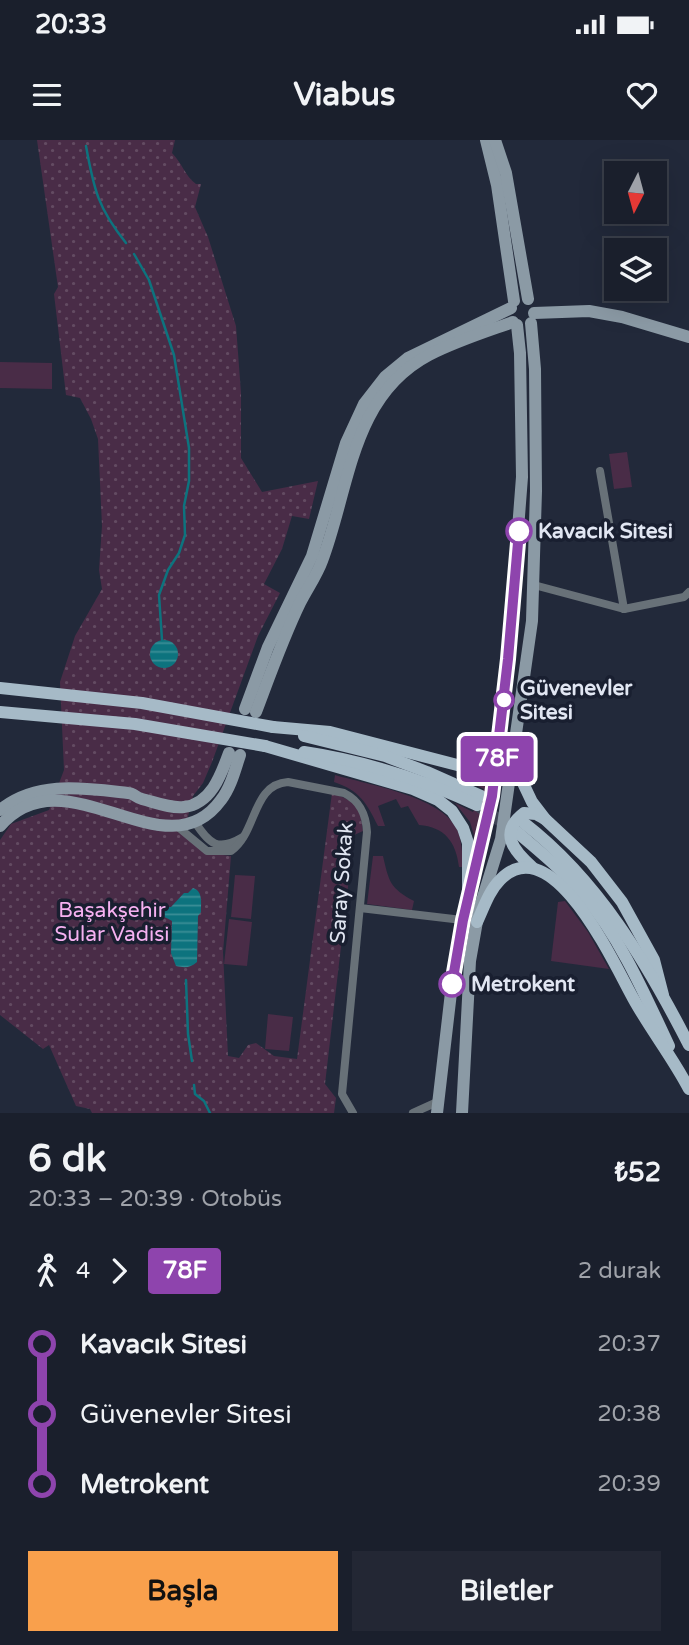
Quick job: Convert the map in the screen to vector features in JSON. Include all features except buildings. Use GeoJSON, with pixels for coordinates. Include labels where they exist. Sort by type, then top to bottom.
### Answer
{"type":"FeatureCollection","features":[{"type":"Feature","properties":{"kind":"main road"},"geometry":{"type":"LineString","coordinates":[[439,1108],[463,920],[492,796],[522,477],[521,366],[497,186],[486,140]]}},
{"type":"Feature","properties":{"kind":"main road"},"geometry":{"type":"LineString","coordinates":[[461,1111],[470,961],[501,839],[532,621],[534,585],[537,491],[532,318],[506,173],[495,140]]}},
{"type":"Feature","properties":{"kind":"main road"},"geometry":{"type":"LineString","coordinates":[[528,299],[523,298],[408,358],[385,377],[364,404],[346,443],[312,556],[272,637],[250,710],[321,563],[354,451],[372,410],[393,382],[427,356],[454,343],[532,318],[589,311],[622,317],[689,337]]}},
{"type":"Feature","properties":{"kind":"main road"},"geometry":{"type":"LineString","coordinates":[[513,582],[521,591],[527,591],[534,585]]}},
{"type":"Feature","properties":{"kind":"main road"},"geometry":{"type":"LineString","coordinates":[[510,619],[516,611],[523,610],[530,615],[532,621]]}},
{"type":"Feature","properties":{"kind":"main road"},"geometry":{"type":"LineString","coordinates":[[0,688],[142,703],[274,727],[385,756],[427,772],[479,800],[390,770],[322,754],[135,724],[0,712]]}},
{"type":"Feature","properties":{"kind":"main road"},"geometry":{"type":"LineString","coordinates":[[274,727],[330,732],[465,767],[481,764],[493,752],[501,719]]}},
{"type":"Feature","properties":{"kind":"main road"},"geometry":{"type":"LineString","coordinates":[[265,746],[413,789],[438,800],[452,811],[463,828],[468,843],[468,900]]}},
{"type":"Feature","properties":{"kind":"main road"},"geometry":{"type":"LineString","coordinates":[[514,748],[523,783],[532,802],[545,819],[591,862],[622,902],[654,960],[663,995]]}},
{"type":"Feature","properties":{"kind":"main road"},"geometry":{"type":"LineString","coordinates":[[0,826],[24,806],[40,801],[68,800],[153,824],[178,827],[195,822],[222,799],[234,754],[214,788],[202,801],[182,808]]}},
{"type":"Feature","properties":{"kind":"main road"},"geometry":{"type":"LineString","coordinates":[[0,810],[30,792],[77,787],[131,793],[137,799],[182,808],[190,813],[195,822]]}},
{"type":"Feature","properties":{"kind":"main road"},"geometry":{"type":"LineString","coordinates":[[122,793],[115,804],[122,815],[130,816],[136,812],[137,799]]}},
{"type":"Feature","properties":{"kind":"main road"},"geometry":{"type":"LineString","coordinates":[[545,819],[536,814],[524,813],[519,817],[511,831],[513,848],[532,867],[552,877],[569,894],[606,945],[661,1046],[680,1072]]}},
{"type":"Feature","properties":{"kind":"main road"},"geometry":{"type":"LineString","coordinates":[[689,1045],[663,995],[592,889],[551,843],[520,827],[584,895],[612,933],[689,1089]]}},
{"type":"Feature","properties":{"kind":"main road"},"geometry":{"type":"LineString","coordinates":[[478,922],[490,893],[501,878],[514,870],[532,867]]}},
{"type":"Feature","properties":{"kind":"street"},"geometry":{"type":"LineString","coordinates":[[600,471],[624,609]]}},
{"type":"Feature","properties":{"kind":"street"},"geometry":{"type":"LineString","coordinates":[[534,585],[624,609],[684,597],[689,592]]}},
{"type":"Feature","properties":{"kind":"street","name":"Saray Sokak"},"geometry":{"type":"LineString","coordinates":[[178,827],[207,851],[225,852],[238,846],[262,798],[273,785],[288,782],[336,790],[351,796],[363,810],[367,823],[342,1094],[353,1113]]}},
{"type":"Feature","properties":{"kind":"street"},"geometry":{"type":"LineString","coordinates":[[77,787],[85,804]]}},
{"type":"Feature","properties":{"kind":"street"},"geometry":{"type":"LineString","coordinates":[[195,822],[206,839],[218,845],[228,845],[245,836]]}},
{"type":"Feature","properties":{"kind":"street"},"geometry":{"type":"LineString","coordinates":[[360,908],[463,920]]}},
{"type":"Feature","properties":{"kind":"street"},"geometry":{"type":"LineString","coordinates":[[412,1113],[435,1103],[439,1108]]}},
{"type":"Feature","properties":{"kind":"green space","name":"Başakşehir Sular Vadisi"},"geometry":{"type":"Polygon","coordinates":[[[37,140],[175,140],[172,153],[192,181],[201,184],[195,207],[208,237],[236,326],[241,393],[241,458],[262,492],[318,481],[309,519],[292,516],[282,549],[264,584],[280,593],[258,636],[203,783],[193,796],[184,833],[206,853],[231,856],[223,952],[228,1056],[239,1058],[248,1045],[256,1043],[274,1056],[297,1059],[332,793],[352,802],[358,810],[363,831],[354,835],[325,1084],[336,1098],[334,1113],[92,1113],[90,1109],[76,1106],[49,1045],[43,1049],[0,1015],[0,840],[11,824],[49,810],[64,770],[60,682],[75,636],[102,589],[99,570],[102,526],[98,439],[80,398],[66,395],[54,294],[58,287],[37,140]]]}},
{"type":"Feature","properties":{"kind":"green space"},"geometry":{"type":"Polygon","coordinates":[[[0,362],[52,363],[52,389],[0,388],[0,362]]]}},
{"type":"Feature","properties":{"kind":"green space"},"geometry":{"type":"Polygon","coordinates":[[[627,452],[632,487],[614,489],[609,454],[627,452]]]}},
{"type":"Feature","properties":{"kind":"green space"},"geometry":{"type":"Polygon","coordinates":[[[490,766],[476,842],[470,822],[455,803],[473,812],[484,789],[460,778],[479,775],[490,766]]]}},
{"type":"Feature","properties":{"kind":"green space"},"geometry":{"type":"Polygon","coordinates":[[[335,775],[402,793],[436,808],[457,829],[464,867],[459,867],[448,837],[436,829],[419,825],[408,806],[401,808],[396,799],[378,806],[385,826],[378,826],[361,798],[350,789],[334,782],[335,775]]]}},
{"type":"Feature","properties":{"kind":"green space"},"geometry":{"type":"Polygon","coordinates":[[[373,856],[383,856],[395,888],[414,901],[412,910],[367,904],[373,856]]]}},
{"type":"Feature","properties":{"kind":"green space"},"geometry":{"type":"Polygon","coordinates":[[[235,875],[255,876],[251,919],[231,917],[235,875]]]}},
{"type":"Feature","properties":{"kind":"green space"},"geometry":{"type":"Polygon","coordinates":[[[565,901],[588,932],[609,969],[551,961],[558,902],[565,901]]]}},
{"type":"Feature","properties":{"kind":"green space"},"geometry":{"type":"Polygon","coordinates":[[[229,919],[252,922],[247,966],[224,964],[229,919]]]}},
{"type":"Feature","properties":{"kind":"green space"},"geometry":{"type":"Polygon","coordinates":[[[268,1014],[293,1017],[289,1051],[265,1049],[268,1014]]]}},
{"type":"Feature","properties":{"kind":"shaded area"},"geometry":{"type":"Polygon","coordinates":[[[164,640],[174,644],[178,654],[174,664],[164,668],[154,664],[150,654],[154,644],[164,640]]]}},
{"type":"Feature","properties":{"kind":"shaded area"},"geometry":{"type":"Polygon","coordinates":[[[193,888],[200,895],[201,901],[197,962],[179,967],[176,966],[171,953],[172,921],[140,906],[147,902],[159,907],[171,907],[193,888]]]}},
{"type":"Feature","properties":{"kind":"waterway"},"geometry":{"type":"LineString","coordinates":[[86,146],[98,198],[126,243]]}},
{"type":"Feature","properties":{"kind":"waterway"},"geometry":{"type":"LineString","coordinates":[[134,254],[149,280],[174,355],[189,448],[189,481],[184,506],[185,535],[159,595],[162,640]]}},
{"type":"Feature","properties":{"kind":"waterway"},"geometry":{"type":"LineString","coordinates":[[186,980],[192,1061]]}},
{"type":"Feature","properties":{"kind":"waterway"},"geometry":{"type":"LineString","coordinates":[[194,1085],[195,1094],[204,1101],[210,1113]]}},
{"type":"Feature","properties":{"kind":"tunnel"},"geometry":{"type":"LineString","coordinates":[[477,805],[511,828]]}},
{"type":"Feature","properties":{"kind":"bus line","name":"78F"},"geometry":{"type":"LineString","coordinates":[[452,984],[496,769],[519,531]]}},
{"type":"Feature","properties":{"kind":"place","name":"Kavacık Sitesi"},"geometry":{"type":"Point","coordinates":[519,531]}},
{"type":"Feature","properties":{"kind":"place","name":"Güvenevler Sitesi"},"geometry":{"type":"Point","coordinates":[504,700]}},
{"type":"Feature","properties":{"kind":"place","name":"Metrokent"},"geometry":{"type":"Point","coordinates":[452,984]}}]}
